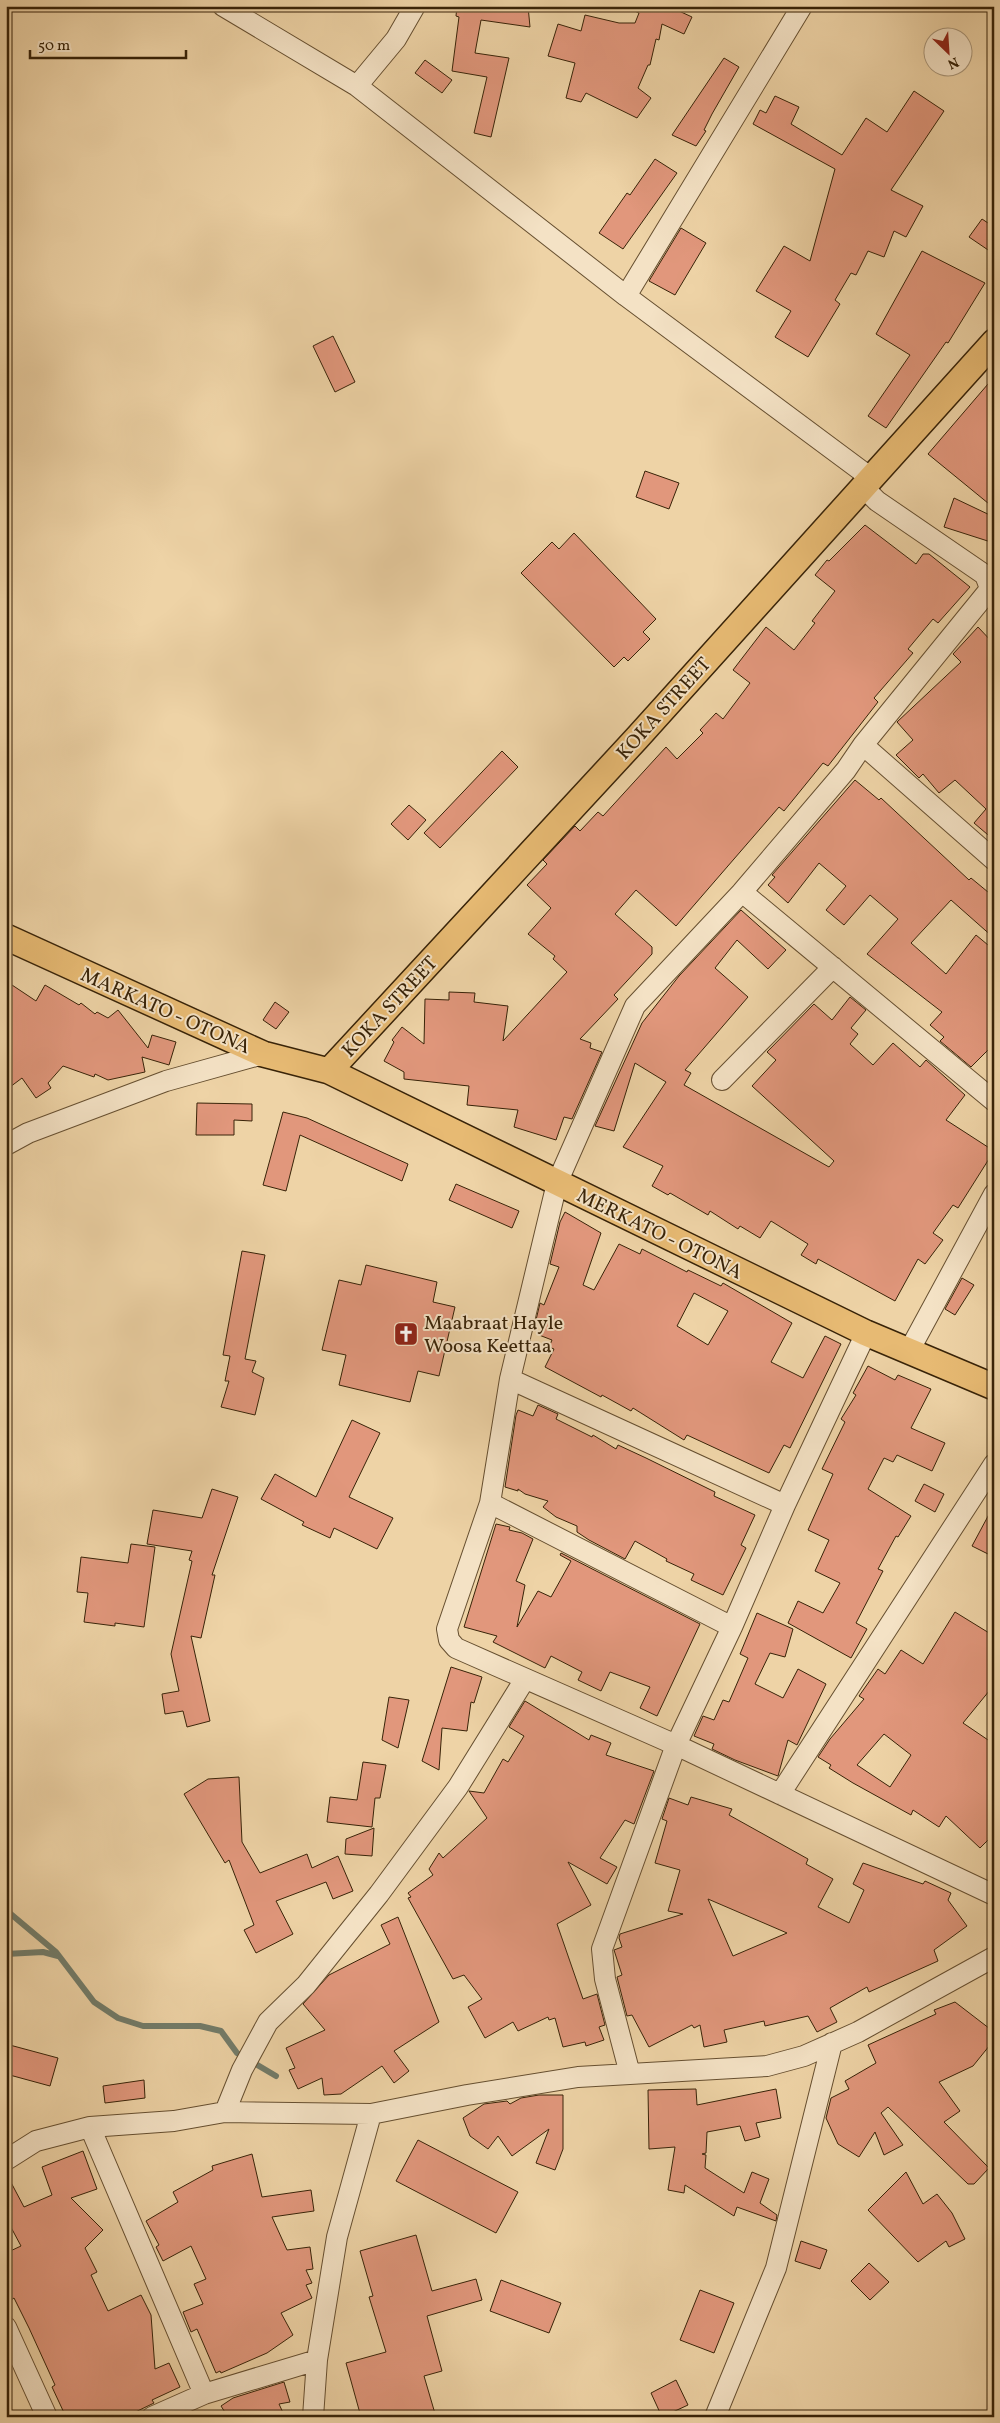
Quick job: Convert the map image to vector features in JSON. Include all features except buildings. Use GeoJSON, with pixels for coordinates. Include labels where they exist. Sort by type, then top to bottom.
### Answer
{"type":"FeatureCollection","features":[{"type":"Feature","properties":{"kind":"main road","name":"KOKA STREET"},"geometry":{"type":"LineString","coordinates":[[329,1071],[637,738],[994,342]]}},
{"type":"Feature","properties":{"kind":"main road","name":"MARKATO - OTONA"},"geometry":{"type":"LineString","coordinates":[[6,937],[263,1054],[329,1071]]}},
{"type":"Feature","properties":{"kind":"main road","name":"MERKATO - OTONA"},"geometry":{"type":"LineString","coordinates":[[329,1071],[866,1333],[994,1387]]}},
{"type":"Feature","properties":{"kind":"street"},"geometry":{"type":"LineString","coordinates":[[223,6],[357,86],[867,483],[877,501],[984,576],[992,591],[862,745],[846,770],[742,892],[635,1006],[557,1183],[510,1379],[490,1503],[447,1630],[449,1640],[456,1648],[676,1745],[994,1895]]}},
{"type":"Feature","properties":{"kind":"street"},"geometry":{"type":"LineString","coordinates":[[357,86],[396,40],[415,6]]}},
{"type":"Feature","properties":{"kind":"street"},"geometry":{"type":"LineString","coordinates":[[626,296],[802,6]]}},
{"type":"Feature","properties":{"kind":"street"},"geometry":{"type":"LineString","coordinates":[[862,745],[994,860]]}},
{"type":"Feature","properties":{"kind":"street"},"geometry":{"type":"LineString","coordinates":[[742,892],[994,1101]]}},
{"type":"Feature","properties":{"kind":"street"},"geometry":{"type":"LineString","coordinates":[[722,1080],[833,967]]}},
{"type":"Feature","properties":{"kind":"street"},"geometry":{"type":"LineString","coordinates":[[6,1145],[28,1134],[166,1081],[263,1054]]}},
{"type":"Feature","properties":{"kind":"street"},"geometry":{"type":"LineString","coordinates":[[909,1351],[994,1194]]}},
{"type":"Feature","properties":{"kind":"street"},"geometry":{"type":"LineString","coordinates":[[630,2074],[605,1978],[602,1948],[676,1745],[732,1627],[785,1505],[866,1333]]}},
{"type":"Feature","properties":{"kind":"street"},"geometry":{"type":"LineString","coordinates":[[510,1379],[785,1505]]}},
{"type":"Feature","properties":{"kind":"street"},"geometry":{"type":"LineString","coordinates":[[780,1794],[994,1464]]}},
{"type":"Feature","properties":{"kind":"street"},"geometry":{"type":"LineString","coordinates":[[490,1503],[732,1627]]}},
{"type":"Feature","properties":{"kind":"street"},"geometry":{"type":"LineString","coordinates":[[225,2112],[242,2070],[268,2022],[306,1985],[378,1894],[458,1787],[525,1679]]}},
{"type":"Feature","properties":{"kind":"street"},"geometry":{"type":"LineString","coordinates":[[6,2160],[36,2141],[90,2126],[174,2121],[225,2112],[371,2114],[467,2095],[578,2078],[767,2066],[804,2056],[858,2032],[994,1957]]}},
{"type":"Feature","properties":{"kind":"street"},"geometry":{"type":"LineString","coordinates":[[715,2417],[776,2268],[832,2043]]}},
{"type":"Feature","properties":{"kind":"street"},"geometry":{"type":"LineString","coordinates":[[313,2417],[317,2360],[337,2237],[371,2114]]}},
{"type":"Feature","properties":{"kind":"street"},"geometry":{"type":"LineString","coordinates":[[90,2126],[204,2394]]}},
{"type":"Feature","properties":{"kind":"street"},"geometry":{"type":"LineString","coordinates":[[6,2327],[47,2417]]}},
{"type":"Feature","properties":{"kind":"street"},"geometry":{"type":"LineString","coordinates":[[152,2417],[204,2394],[317,2360]]}},
{"type":"Feature","properties":{"kind":"waterway"},"geometry":{"type":"LineString","coordinates":[[6,1910],[56,1952],[94,2002],[118,2018],[143,2026],[200,2026],[221,2031],[237,2053],[276,2076]]}},
{"type":"Feature","properties":{"kind":"waterway"},"geometry":{"type":"LineString","coordinates":[[6,1954],[43,1952],[58,1956]]}},
{"type":"Feature","properties":{"kind":"place","name":"Maabraat Hayle Woosa Keettaa"},"geometry":{"type":"Point","coordinates":[406,1334]}}]}
